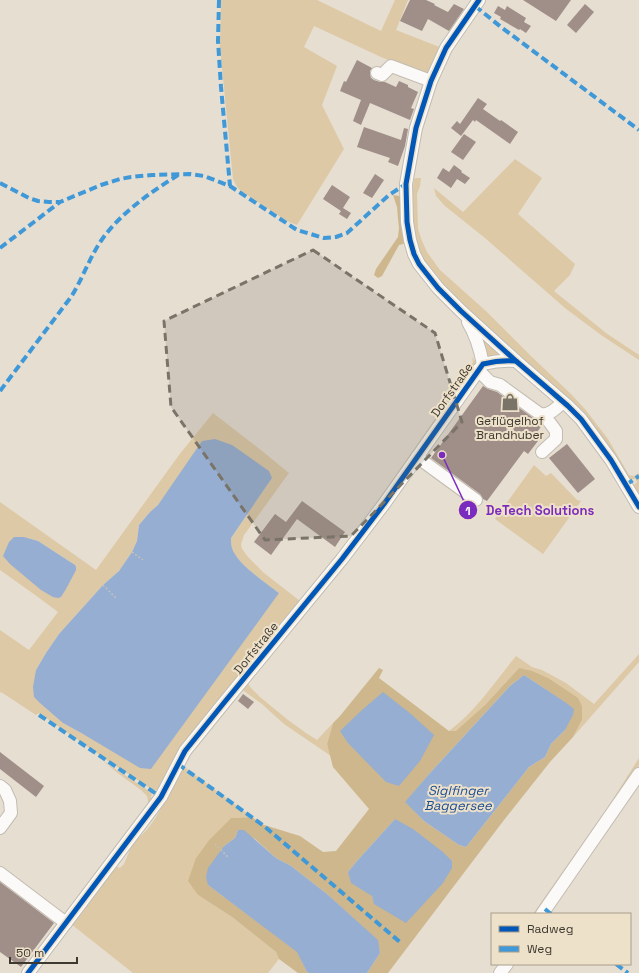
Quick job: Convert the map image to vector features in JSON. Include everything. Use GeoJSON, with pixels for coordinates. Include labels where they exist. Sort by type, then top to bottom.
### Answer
{"type":"FeatureCollection","features":[{"type":"Feature","properties":{"kind":"street","name":"Dorfstraße"},"geometry":{"type":"LineString","coordinates":[[479,0],[446,48],[431,81],[416,128],[406,184],[407,222],[414,254],[419,264],[438,288],[461,311],[563,402],[581,420],[598,442],[639,507]]}},
{"type":"Feature","properties":{"kind":"street"},"geometry":{"type":"LineString","coordinates":[[377,73],[382,75],[391,66],[431,81]]}},
{"type":"Feature","properties":{"kind":"street","name":"Dorfstraße"},"geometry":{"type":"LineString","coordinates":[[461,311],[472,328],[477,341],[481,367]]}},
{"type":"Feature","properties":{"kind":"street","name":"Dorfstraße"},"geometry":{"type":"LineString","coordinates":[[28,973],[161,797],[185,751],[342,559],[384,504],[481,367],[504,360],[516,361]]}},
{"type":"Feature","properties":{"kind":"street"},"geometry":{"type":"LineString","coordinates":[[481,367],[490,382],[500,385],[537,412],[544,415],[556,431],[556,439],[542,452]]}},
{"type":"Feature","properties":{"kind":"street"},"geometry":{"type":"LineString","coordinates":[[544,415],[548,414],[563,402]]}},
{"type":"Feature","properties":{"kind":"street"},"geometry":{"type":"LineString","coordinates":[[417,457],[476,500]]}},
{"type":"Feature","properties":{"kind":"street"},"geometry":{"type":"LineString","coordinates":[[543,913],[639,774]]}},
{"type":"Feature","properties":{"kind":"street"},"geometry":{"type":"LineString","coordinates":[[0,786],[5,790],[10,801],[11,813],[0,828]]}},
{"type":"Feature","properties":{"kind":"street"},"geometry":{"type":"LineString","coordinates":[[0,873],[66,923]]}},
{"type":"Feature","properties":{"kind":"street"},"geometry":{"type":"LineString","coordinates":[[500,973],[506,965]]}},
{"type":"Feature","properties":{"kind":"path"},"geometry":{"type":"LineString","coordinates":[[132,552],[143,560]]}},
{"type":"Feature","properties":{"kind":"path"},"geometry":{"type":"LineString","coordinates":[[103,585],[117,599]]}},
{"type":"Feature","properties":{"kind":"path"},"geometry":{"type":"LineString","coordinates":[[215,844],[229,858]]}},
{"type":"Feature","properties":{"kind":"highlighted area"},"geometry":{"type":"Polygon","coordinates":[[[313,250],[435,333],[462,422],[351,536],[265,540],[171,407],[164,321],[313,250]]]}},
{"type":"Feature","properties":{"kind":"shaded area"},"geometry":{"type":"Polygon","coordinates":[[[221,0],[317,0],[381,31],[395,0],[408,0],[396,30],[442,48],[429,75],[426,76],[314,26],[304,47],[337,66],[322,105],[344,149],[297,225],[287,221],[241,191],[233,179],[220,46],[221,0]]]}},
{"type":"Feature","properties":{"kind":"shaded area"},"geometry":{"type":"Polygon","coordinates":[[[515,159],[542,178],[518,214],[575,264],[570,275],[554,291],[606,333],[639,355],[639,360],[601,335],[565,308],[485,238],[445,206],[436,196],[434,188],[463,212],[515,159]]]}},
{"type":"Feature","properties":{"kind":"shaded area"},"geometry":{"type":"Polygon","coordinates":[[[415,178],[421,178],[417,194],[418,229],[427,252],[440,270],[487,312],[585,409],[608,439],[629,475],[634,476],[639,473],[639,498],[633,486],[637,482],[636,479],[629,479],[614,457],[457,301],[427,269],[413,237],[412,196],[415,178]]]}},
{"type":"Feature","properties":{"kind":"shaded area"},"geometry":{"type":"Polygon","coordinates":[[[393,195],[399,196],[403,199],[406,242],[399,245],[382,276],[378,278],[374,275],[376,269],[398,237],[399,228],[397,207],[393,195]]]}},
{"type":"Feature","properties":{"kind":"shaded area"},"geometry":{"type":"Polygon","coordinates":[[[477,334],[502,353],[502,355],[486,359],[477,334]]]}},
{"type":"Feature","properties":{"kind":"shaded area"},"geometry":{"type":"Polygon","coordinates":[[[472,357],[477,364],[373,512],[371,511],[469,370],[473,362],[472,357]]]}},
{"type":"Feature","properties":{"kind":"shaded area"},"geometry":{"type":"Polygon","coordinates":[[[213,413],[289,473],[244,535],[241,544],[242,549],[248,557],[264,573],[300,601],[189,740],[157,790],[153,790],[39,713],[36,715],[1,692],[0,693],[0,630],[29,650],[58,612],[0,570],[0,502],[96,570],[179,455],[213,413]],[[272,478],[171,488],[158,505],[150,512],[139,525],[137,541],[132,552],[119,571],[103,585],[59,634],[36,670],[63,723],[83,734],[279,593],[245,567],[235,554],[231,543],[231,538],[272,478]],[[24,537],[75,565],[38,541],[24,537]]]}},
{"type":"Feature","properties":{"kind":"shaded area"},"geometry":{"type":"Polygon","coordinates":[[[534,465],[546,476],[551,473],[577,500],[581,501],[543,554],[495,519],[534,465]]]}},
{"type":"Feature","properties":{"kind":"shaded area"},"geometry":{"type":"Polygon","coordinates":[[[639,654],[639,662],[573,737],[582,720],[519,668],[485,705],[456,732],[449,731],[477,705],[516,656],[532,667],[542,670],[566,683],[594,704],[639,654]]]}},
{"type":"Feature","properties":{"kind":"shaded area"},"geometry":{"type":"Polygon","coordinates":[[[379,668],[383,670],[379,678],[449,731],[456,731],[485,705],[519,668],[532,671],[548,678],[578,698],[582,706],[582,720],[573,737],[550,762],[504,820],[388,973],[367,973],[380,953],[377,940],[327,894],[291,866],[276,858],[255,839],[238,830],[235,838],[224,846],[208,885],[298,952],[307,972],[309,973],[298,973],[279,959],[276,952],[232,917],[198,895],[188,881],[196,858],[209,840],[231,818],[252,817],[261,824],[300,836],[323,852],[336,851],[369,809],[333,767],[327,744],[333,723],[379,668]],[[524,675],[510,686],[430,773],[406,802],[424,821],[459,845],[466,847],[529,767],[545,757],[551,744],[565,730],[565,702],[524,675]],[[395,819],[348,872],[372,896],[375,904],[395,819]]]}},
{"type":"Feature","properties":{"kind":"shaded area"},"geometry":{"type":"Polygon","coordinates":[[[248,682],[250,687],[260,697],[288,720],[317,740],[333,723],[327,744],[331,756],[284,724],[262,704],[240,688],[248,682]]]}},
{"type":"Feature","properties":{"kind":"shaded area"},"geometry":{"type":"Polygon","coordinates":[[[639,758],[639,765],[625,787],[537,913],[534,913],[608,807],[639,758]]]}},
{"type":"Feature","properties":{"kind":"shaded area"},"geometry":{"type":"Polygon","coordinates":[[[103,761],[152,793],[152,799],[149,805],[147,796],[141,790],[103,761]]]}},
{"type":"Feature","properties":{"kind":"shaded area"},"geometry":{"type":"Polygon","coordinates":[[[183,766],[252,817],[231,818],[209,840],[196,858],[198,895],[232,917],[276,952],[279,959],[268,973],[133,973],[71,924],[115,866],[120,868],[124,864],[134,840],[144,832],[154,819],[171,792],[183,766]]]}},
{"type":"Feature","properties":{"kind":"water"},"geometry":{"type":"Polygon","coordinates":[[[215,439],[232,445],[269,471],[272,478],[231,538],[231,543],[235,554],[246,567],[279,593],[151,769],[140,768],[63,723],[40,703],[34,697],[33,687],[36,670],[59,634],[103,585],[119,571],[132,552],[137,541],[139,525],[158,505],[202,441],[215,439]]]}},
{"type":"Feature","properties":{"kind":"water"},"geometry":{"type":"Polygon","coordinates":[[[14,537],[24,537],[38,541],[75,565],[76,570],[61,597],[53,597],[41,590],[10,564],[3,556],[9,542],[14,537]]]}},
{"type":"Feature","properties":{"kind":"water","name":"Siglfinger Baggersee"},"geometry":{"type":"Polygon","coordinates":[[[524,675],[574,709],[573,715],[565,730],[551,744],[545,757],[529,767],[466,847],[459,845],[424,821],[405,802],[510,686],[524,675]]]}},
{"type":"Feature","properties":{"kind":"water"},"geometry":{"type":"Polygon","coordinates":[[[383,692],[411,714],[434,735],[420,761],[399,786],[386,782],[348,743],[340,731],[383,692]]]}},
{"type":"Feature","properties":{"kind":"water"},"geometry":{"type":"Polygon","coordinates":[[[395,819],[413,829],[443,852],[452,861],[452,868],[443,883],[406,923],[374,904],[372,896],[351,883],[348,872],[395,819]]]}},
{"type":"Feature","properties":{"kind":"water"},"geometry":{"type":"Polygon","coordinates":[[[238,830],[244,830],[276,858],[291,866],[327,894],[378,940],[380,953],[367,973],[307,972],[297,952],[208,885],[206,877],[208,868],[224,846],[235,838],[238,830]]]}},
{"type":"Feature","properties":{"kind":"building"},"geometry":{"type":"Polygon","coordinates":[[[410,0],[426,0],[448,12],[454,4],[464,9],[449,31],[428,19],[422,31],[400,21],[410,0]]]}},
{"type":"Feature","properties":{"kind":"building"},"geometry":{"type":"Polygon","coordinates":[[[523,0],[571,0],[556,21],[523,0]]]}},
{"type":"Feature","properties":{"kind":"building"},"geometry":{"type":"Polygon","coordinates":[[[585,4],[594,12],[576,33],[567,25],[585,4]]]}},
{"type":"Feature","properties":{"kind":"building"},"geometry":{"type":"Polygon","coordinates":[[[498,6],[505,10],[507,6],[526,18],[524,22],[531,26],[526,33],[500,19],[501,17],[494,13],[498,6]]]}},
{"type":"Feature","properties":{"kind":"building"},"geometry":{"type":"Polygon","coordinates":[[[357,60],[372,68],[370,74],[371,78],[374,80],[385,82],[396,87],[399,81],[418,92],[411,108],[414,109],[410,120],[370,103],[361,125],[353,121],[361,100],[340,91],[344,81],[346,82],[357,60]]]}},
{"type":"Feature","properties":{"kind":"building"},"geometry":{"type":"Polygon","coordinates":[[[478,98],[487,104],[483,109],[518,132],[510,144],[476,120],[475,122],[473,120],[461,136],[451,128],[457,121],[460,124],[478,98]]]}},
{"type":"Feature","properties":{"kind":"building"},"geometry":{"type":"Polygon","coordinates":[[[364,127],[401,140],[404,128],[408,129],[405,146],[398,166],[388,162],[390,158],[357,147],[364,127]]]}},
{"type":"Feature","properties":{"kind":"building"},"geometry":{"type":"Polygon","coordinates":[[[464,134],[476,142],[463,160],[451,152],[464,134]]]}},
{"type":"Feature","properties":{"kind":"building"},"geometry":{"type":"Polygon","coordinates":[[[454,165],[470,178],[465,184],[457,179],[451,188],[437,178],[443,168],[449,172],[454,165]]]}},
{"type":"Feature","properties":{"kind":"building"},"geometry":{"type":"Polygon","coordinates":[[[375,174],[384,180],[372,198],[363,193],[375,174]]]}},
{"type":"Feature","properties":{"kind":"building"},"geometry":{"type":"Polygon","coordinates":[[[332,185],[350,197],[343,208],[351,213],[347,219],[339,214],[341,211],[323,199],[332,185]]]}},
{"type":"Feature","properties":{"kind":"building"},"geometry":{"type":"Polygon","coordinates":[[[483,386],[497,392],[540,422],[542,425],[534,437],[538,441],[528,454],[524,451],[487,501],[483,499],[480,494],[431,458],[483,386]]]}},
{"type":"Feature","properties":{"kind":"building"},"geometry":{"type":"Polygon","coordinates":[[[567,444],[595,479],[578,493],[549,458],[567,444]]]}},
{"type":"Feature","properties":{"kind":"building"},"geometry":{"type":"Polygon","coordinates":[[[302,501],[345,532],[335,547],[297,519],[271,555],[254,542],[275,514],[286,522],[302,501]]]}},
{"type":"Feature","properties":{"kind":"building"},"geometry":{"type":"Polygon","coordinates":[[[243,694],[254,702],[248,709],[238,701],[243,694]]]}},
{"type":"Feature","properties":{"kind":"building"},"geometry":{"type":"Polygon","coordinates":[[[0,752],[44,786],[36,797],[0,769],[0,752]]]}},
{"type":"Feature","properties":{"kind":"building"},"geometry":{"type":"Polygon","coordinates":[[[0,882],[54,923],[21,967],[0,952],[0,882]]]}},
{"type":"Feature","properties":{"kind":"marked path"},"geometry":{"type":"LineString","coordinates":[[219,0],[218,41],[230,186]]}},
{"type":"Feature","properties":{"kind":"marked path"},"geometry":{"type":"LineString","coordinates":[[475,6],[639,130]]}},
{"type":"Feature","properties":{"kind":"marked path"},"geometry":{"type":"LineString","coordinates":[[0,183],[38,201],[60,202],[101,185],[131,177],[190,174],[204,176],[230,186],[297,230],[324,238],[336,237],[347,233],[389,195],[406,184]]}},
{"type":"Feature","properties":{"kind":"marked path"},"geometry":{"type":"LineString","coordinates":[[0,391],[71,297],[94,252],[103,238],[128,211],[178,175]]}},
{"type":"Feature","properties":{"kind":"marked path"},"geometry":{"type":"LineString","coordinates":[[0,248],[60,202]]}},
{"type":"Feature","properties":{"kind":"marked path"},"geometry":{"type":"LineString","coordinates":[[626,485],[639,476]]}},
{"type":"Feature","properties":{"kind":"marked path"},"geometry":{"type":"LineString","coordinates":[[39,715],[161,797]]}},
{"type":"Feature","properties":{"kind":"marked path"},"geometry":{"type":"LineString","coordinates":[[178,764],[264,826],[401,943]]}},
{"type":"Feature","properties":{"kind":"marked path"},"geometry":{"type":"LineString","coordinates":[[545,909],[550,913]]}},
{"type":"Feature","properties":{"kind":"marked path"},"geometry":{"type":"LineString","coordinates":[[617,965],[628,973]]}},
{"type":"Feature","properties":{"kind":"cycle path"},"geometry":{"type":"LineString","coordinates":[[479,0],[446,48],[431,81],[416,128],[406,184],[407,222],[414,254],[419,264],[438,288],[461,311],[581,419],[611,460],[639,507]]}},
{"type":"Feature","properties":{"kind":"cycle path"},"geometry":{"type":"LineString","coordinates":[[28,973],[161,797],[185,751],[342,559],[384,504],[483,364],[500,361],[516,361]]}},
{"type":"Feature","properties":{"kind":"place","name":"Geflügelhof Brandhuber"},"geometry":{"type":"Point","coordinates":[510,402]}},
{"type":"Feature","properties":{"kind":"place","name":"DeTech Solutions"},"geometry":{"type":"Point","coordinates":[442,455]}}]}
